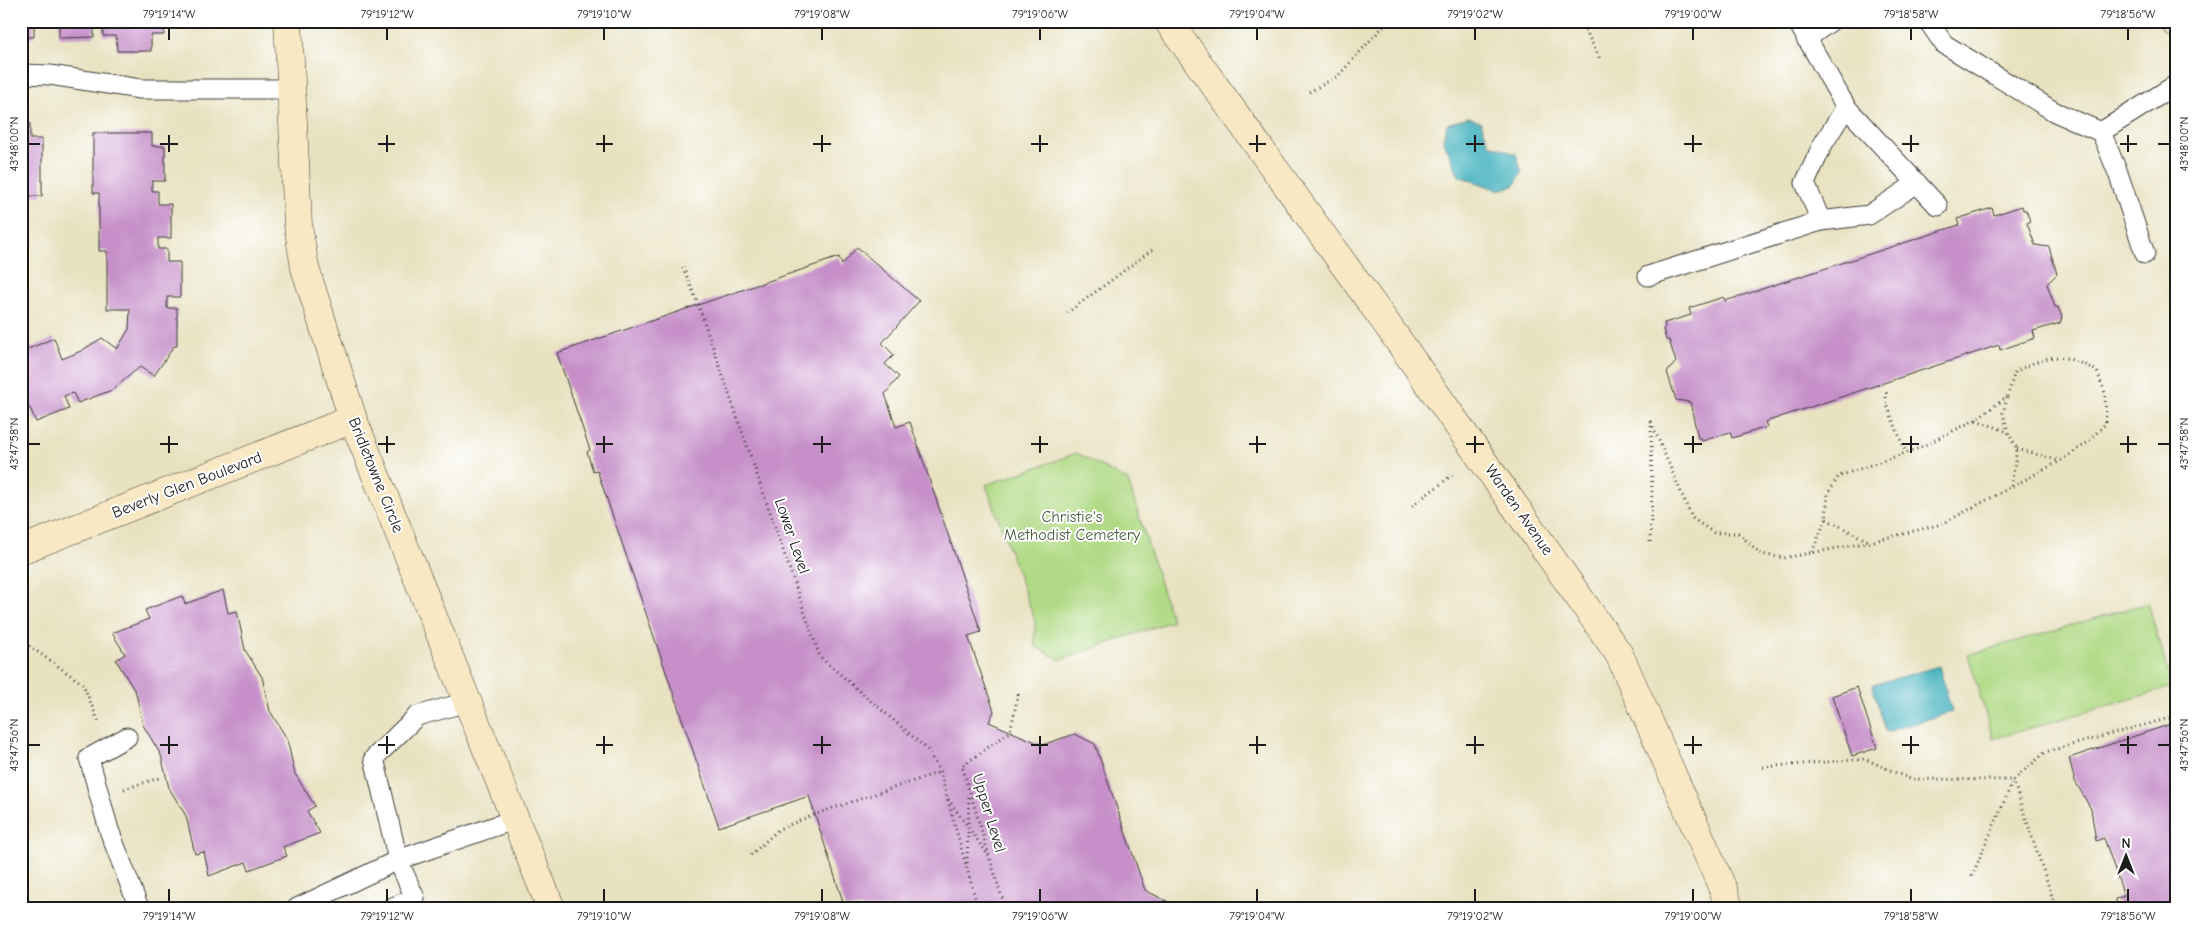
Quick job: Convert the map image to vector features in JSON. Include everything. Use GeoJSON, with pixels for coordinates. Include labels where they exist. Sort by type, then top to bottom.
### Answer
{"type":"FeatureCollection","features":[{"type":"Feature","properties":{"kind":"street","name":"Bridletowne Circle"},"geometry":{"type":"LineString","coordinates":[[288,21],[298,225],[305,268],[353,419],[551,908]]}},
{"type":"Feature","properties":{"kind":"street","name":"Warden Avenue"},"geometry":{"type":"LineString","coordinates":[[1168,21],[1480,455],[1619,654],[1723,889],[1729,908]]}},
{"type":"Feature","properties":{"kind":"street"},"geometry":{"type":"LineString","coordinates":[[2174,21],[2177,24]]}},
{"type":"Feature","properties":{"kind":"street","name":"Beverly Glen Boulevard"},"geometry":{"type":"LineString","coordinates":[[21,550],[353,419]]}},
{"type":"Feature","properties":{"kind":"lane"},"geometry":{"type":"LineString","coordinates":[[1797,21],[1846,108],[1938,206]]}},
{"type":"Feature","properties":{"kind":"lane"},"geometry":{"type":"LineString","coordinates":[[1806,39],[1831,21]]}},
{"type":"Feature","properties":{"kind":"lane"},"geometry":{"type":"LineString","coordinates":[[1928,21],[1944,44],[2055,112],[2101,132],[2118,174],[2145,254]]}},
{"type":"Feature","properties":{"kind":"lane"},"geometry":{"type":"LineString","coordinates":[[21,74],[50,75],[140,89],[290,89]]}},
{"type":"Feature","properties":{"kind":"lane"},"geometry":{"type":"LineString","coordinates":[[2101,132],[2177,84]]}},
{"type":"Feature","properties":{"kind":"lane"},"geometry":{"type":"LineString","coordinates":[[1821,220],[1805,183],[1822,144],[1846,108]]}},
{"type":"Feature","properties":{"kind":"lane"},"geometry":{"type":"LineString","coordinates":[[1648,276],[1821,220],[1869,215],[1916,183]]}},
{"type":"Feature","properties":{"kind":"lane"},"geometry":{"type":"LineString","coordinates":[[391,908],[415,898],[398,860],[374,758],[417,716],[467,702]]}},
{"type":"Feature","properties":{"kind":"lane"},"geometry":{"type":"LineString","coordinates":[[127,737],[89,758],[109,830],[140,908]]}},
{"type":"Feature","properties":{"kind":"lane"},"geometry":{"type":"LineString","coordinates":[[297,908],[398,860],[516,819]]}},
{"type":"Feature","properties":{"kind":"path"},"geometry":{"type":"LineString","coordinates":[[1309,92],[1338,76],[1388,21]]}},
{"type":"Feature","properties":{"kind":"path"},"geometry":{"type":"LineString","coordinates":[[1581,21],[1600,59]]}},
{"type":"Feature","properties":{"kind":"path"},"geometry":{"type":"LineString","coordinates":[[1066,313],[1152,250]]}},
{"type":"Feature","properties":{"kind":"path","name":"Lower Level"},"geometry":{"type":"LineString","coordinates":[[683,266],[698,304],[820,657],[927,749],[940,772],[978,908]]}},
{"type":"Feature","properties":{"kind":"path"},"geometry":{"type":"LineString","coordinates":[[1650,542],[1652,494],[1651,422],[1692,518],[1714,533],[1738,533],[1761,554],[1784,558],[1870,542],[1942,524],[2060,461],[2087,444],[2106,423],[2105,393],[2097,371],[2071,357],[2040,358],[2014,372],[2003,413],[2008,432],[2017,449],[2011,486]]}},
{"type":"Feature","properties":{"kind":"path"},"geometry":{"type":"LineString","coordinates":[[1886,392],[1886,403],[1906,453]]}},
{"type":"Feature","properties":{"kind":"path"},"geometry":{"type":"LineString","coordinates":[[1812,552],[1826,519],[1828,493],[1839,476],[1906,453],[1975,420],[2007,397]]}},
{"type":"Feature","properties":{"kind":"path"},"geometry":{"type":"LineString","coordinates":[[1975,420],[2008,432]]}},
{"type":"Feature","properties":{"kind":"path"},"geometry":{"type":"LineString","coordinates":[[2017,449],[2060,461]]}},
{"type":"Feature","properties":{"kind":"path"},"geometry":{"type":"LineString","coordinates":[[1412,506],[1480,455]]}},
{"type":"Feature","properties":{"kind":"path"},"geometry":{"type":"LineString","coordinates":[[1826,519],[1870,542]]}},
{"type":"Feature","properties":{"kind":"path"},"geometry":{"type":"LineString","coordinates":[[21,640],[83,684],[109,747]]}},
{"type":"Feature","properties":{"kind":"path","name":"Upper Level"},"geometry":{"type":"LineString","coordinates":[[1005,908],[962,766],[1010,732],[1020,691]]}},
{"type":"Feature","properties":{"kind":"path"},"geometry":{"type":"LineString","coordinates":[[1972,876],[2013,780],[2046,752],[2177,716]]}},
{"type":"Feature","properties":{"kind":"path"},"geometry":{"type":"LineString","coordinates":[[1763,767],[1865,760],[1910,780],[2013,780]]}},
{"type":"Feature","properties":{"kind":"path"},"geometry":{"type":"LineString","coordinates":[[751,855],[779,829],[816,814],[940,772]]}},
{"type":"Feature","properties":{"kind":"path"},"geometry":{"type":"LineString","coordinates":[[100,796],[159,778]]}},
{"type":"Feature","properties":{"kind":"path"},"geometry":{"type":"LineString","coordinates":[[2013,780],[2056,908]]}},
{"type":"Feature","properties":{"kind":"path"},"geometry":{"type":"LineString","coordinates":[[967,867],[969,791]]}},
{"type":"Feature","properties":{"kind":"path"},"geometry":{"type":"LineString","coordinates":[[946,797],[990,858]]}},
{"type":"Feature","properties":{"kind":"green space","name":"Christie's Methodist Cemetery"},"geometry":{"type":"Polygon","coordinates":[[[1077,453],[1128,481],[1172,621],[1060,660],[1035,646],[1035,621],[986,485],[1077,453]]]}},
{"type":"Feature","properties":{"kind":"green space"},"geometry":{"type":"Polygon","coordinates":[[[2148,603],[2172,687],[1993,739],[1968,655],[2148,603]]]}},
{"type":"Feature","properties":{"kind":"water"},"geometry":{"type":"Polygon","coordinates":[[[1469,117],[1481,122],[1489,144],[1516,154],[1522,172],[1514,186],[1498,190],[1459,176],[1443,139],[1447,124],[1469,117]]]}},
{"type":"Feature","properties":{"kind":"water"},"geometry":{"type":"Polygon","coordinates":[[[1939,666],[1952,712],[1886,732],[1872,685],[1939,666]]]}},
{"type":"Feature","properties":{"kind":"building"},"geometry":{"type":"Polygon","coordinates":[[[21,21],[40,21],[34,23],[34,37],[21,37],[21,21]]]}},
{"type":"Feature","properties":{"kind":"building"},"geometry":{"type":"Polygon","coordinates":[[[59,21],[94,21],[94,37],[59,38],[59,21]]]}},
{"type":"Feature","properties":{"kind":"building"},"geometry":{"type":"Polygon","coordinates":[[[103,21],[164,21],[164,35],[151,35],[151,51],[117,51],[116,36],[103,36],[103,21]]]}},
{"type":"Feature","properties":{"kind":"building"},"geometry":{"type":"Polygon","coordinates":[[[21,123],[30,123],[30,139],[42,139],[42,196],[21,196],[21,123]]]}},
{"type":"Feature","properties":{"kind":"building"},"geometry":{"type":"Polygon","coordinates":[[[93,133],[152,133],[152,146],[165,146],[165,181],[152,181],[152,191],[158,191],[158,204],[171,204],[171,238],[158,238],[158,249],[167,249],[167,262],[180,262],[180,297],[167,297],[167,308],[177,308],[177,346],[174,346],[154,376],[140,367],[112,390],[78,403],[73,393],[64,396],[69,409],[36,422],[30,408],[21,411],[21,352],[54,338],[62,359],[81,351],[102,338],[117,349],[129,329],[130,309],[107,309],[107,251],[99,251],[99,193],[93,193],[93,133]]]}},
{"type":"Feature","properties":{"kind":"building"},"geometry":{"type":"Polygon","coordinates":[[[2022,206],[2023,210],[2026,210],[2030,221],[2027,223],[2035,245],[2049,247],[2057,274],[2047,284],[2055,307],[2058,307],[2062,317],[2060,323],[2033,331],[2035,338],[2000,350],[1999,345],[1765,422],[1767,427],[1732,438],[1730,432],[1702,441],[1701,438],[1698,438],[1690,402],[1676,400],[1667,372],[1676,362],[1669,340],[1666,340],[1663,329],[1665,327],[1664,323],[1691,315],[1689,308],[1724,297],[1725,301],[1959,225],[1957,219],[1992,208],[1994,215],[2022,206]]]}},
{"type":"Feature","properties":{"kind":"building"},"geometry":{"type":"Polygon","coordinates":[[[857,247],[919,301],[882,343],[894,355],[885,364],[899,377],[885,394],[896,427],[910,422],[981,632],[968,636],[994,711],[989,722],[1042,745],[1075,734],[1095,744],[1145,890],[1180,908],[845,908],[809,796],[719,827],[597,470],[593,471],[587,452],[590,450],[557,353],[839,257],[842,265],[857,247]]]}},
{"type":"Feature","properties":{"kind":"building"},"geometry":{"type":"Polygon","coordinates":[[[21,411],[26,425],[21,427],[21,411]]]}},
{"type":"Feature","properties":{"kind":"building"},"geometry":{"type":"Polygon","coordinates":[[[223,590],[228,613],[237,611],[245,650],[262,677],[270,711],[287,739],[295,774],[315,806],[307,811],[320,833],[283,847],[287,856],[249,870],[246,862],[209,876],[204,852],[195,854],[186,816],[169,788],[161,755],[143,725],[136,693],[116,660],[125,654],[112,633],[149,619],[145,610],[182,596],[185,604],[223,590]]]}},
{"type":"Feature","properties":{"kind":"building"},"geometry":{"type":"Polygon","coordinates":[[[1857,687],[1877,748],[1852,756],[1832,696],[1857,687]]]}},
{"type":"Feature","properties":{"kind":"building"},"geometry":{"type":"Polygon","coordinates":[[[2177,722],[2177,908],[2120,908],[2115,899],[2124,896],[2104,838],[2096,841],[2091,809],[2075,781],[2069,758],[2177,722]]]}}]}
